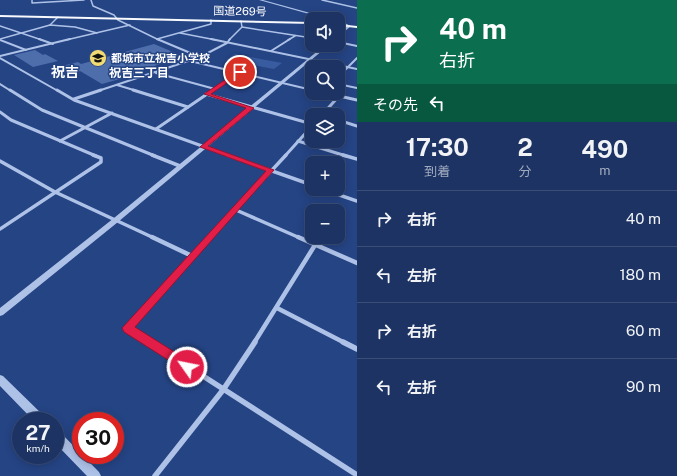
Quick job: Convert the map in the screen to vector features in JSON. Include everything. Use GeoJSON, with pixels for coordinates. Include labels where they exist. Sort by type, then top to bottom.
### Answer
{"type":"FeatureCollection","features":[{"type":"Feature","properties":{"kind":"highway","name":"国道269号"},"geometry":{"type":"LineString","coordinates":[[0,16],[305,23]]}},
{"type":"Feature","properties":{"kind":"highway"},"geometry":{"type":"LineString","coordinates":[[345,26],[357,26]]}},
{"type":"Feature","properties":{"kind":"street"},"geometry":{"type":"LineString","coordinates":[[32,0],[32,3],[84,0]]}},
{"type":"Feature","properties":{"kind":"street"},"geometry":{"type":"LineString","coordinates":[[91,0],[93,6],[118,18],[118,20],[156,40],[200,57]]}},
{"type":"Feature","properties":{"kind":"street"},"geometry":{"type":"LineString","coordinates":[[260,0],[305,12]]}},
{"type":"Feature","properties":{"kind":"street"},"geometry":{"type":"LineString","coordinates":[[322,0],[357,8]]}},
{"type":"Feature","properties":{"kind":"street"},"geometry":{"type":"LineString","coordinates":[[0,40],[50,24],[58,17]]}},
{"type":"Feature","properties":{"kind":"street"},"geometry":{"type":"LineString","coordinates":[[156,40],[211,24],[211,20]]}},
{"type":"Feature","properties":{"kind":"street"},"geometry":{"type":"LineString","coordinates":[[240,21],[242,27]]}},
{"type":"Feature","properties":{"kind":"street"},"geometry":{"type":"LineString","coordinates":[[50,24],[75,27],[97,33]]}},
{"type":"Feature","properties":{"kind":"street"},"geometry":{"type":"LineString","coordinates":[[345,24],[349,26],[345,30]]}},
{"type":"Feature","properties":{"kind":"street"},"geometry":{"type":"LineString","coordinates":[[0,57],[130,25]]}},
{"type":"Feature","properties":{"kind":"street"},"geometry":{"type":"LineString","coordinates":[[0,26],[53,44]]}},
{"type":"Feature","properties":{"kind":"street"},"geometry":{"type":"LineString","coordinates":[[242,27],[305,37]]}},
{"type":"Feature","properties":{"kind":"street"},"geometry":{"type":"LineString","coordinates":[[74,100],[200,57],[226,43],[242,27]]}},
{"type":"Feature","properties":{"kind":"street"},"geometry":{"type":"LineString","coordinates":[[180,33],[357,69]]}},
{"type":"Feature","properties":{"kind":"street"},"geometry":{"type":"LineString","coordinates":[[271,51],[295,36]]}},
{"type":"Feature","properties":{"kind":"street"},"geometry":{"type":"LineString","coordinates":[[0,40],[26,50]]}},
{"type":"Feature","properties":{"kind":"street"},"geometry":{"type":"LineString","coordinates":[[345,43],[357,46]]}},
{"type":"Feature","properties":{"kind":"street"},"geometry":{"type":"LineString","coordinates":[[0,313],[116,220],[318,52]]}},
{"type":"Feature","properties":{"kind":"street"},"geometry":{"type":"LineString","coordinates":[[0,57],[74,100],[305,182]]}},
{"type":"Feature","properties":{"kind":"street"},"geometry":{"type":"LineString","coordinates":[[345,70],[357,58]]}},
{"type":"Feature","properties":{"kind":"street"},"geometry":{"type":"LineString","coordinates":[[188,61],[305,88]]}},
{"type":"Feature","properties":{"kind":"street"},"geometry":{"type":"LineString","coordinates":[[155,72],[215,88]]}},
{"type":"Feature","properties":{"kind":"street"},"geometry":{"type":"LineString","coordinates":[[156,129],[240,72]]}},
{"type":"Feature","properties":{"kind":"street"},"geometry":{"type":"LineString","coordinates":[[0,84],[42,110],[180,166]]}},
{"type":"Feature","properties":{"kind":"street"},"geometry":{"type":"LineString","coordinates":[[117,85],[188,107]]}},
{"type":"Feature","properties":{"kind":"street"},"geometry":{"type":"LineString","coordinates":[[345,85],[357,88]]}},
{"type":"Feature","properties":{"kind":"street"},"geometry":{"type":"LineString","coordinates":[[206,94],[305,123]]}},
{"type":"Feature","properties":{"kind":"street"},"geometry":{"type":"LineString","coordinates":[[345,97],[357,100]]}},
{"type":"Feature","properties":{"kind":"street"},"geometry":{"type":"LineString","coordinates":[[328,108],[335,100]]}},
{"type":"Feature","properties":{"kind":"street"},"geometry":{"type":"LineString","coordinates":[[0,112],[11,120],[101,158],[101,162],[0,228]]}},
{"type":"Feature","properties":{"kind":"street"},"geometry":{"type":"LineString","coordinates":[[60,141],[112,113]]}},
{"type":"Feature","properties":{"kind":"street"},"geometry":{"type":"LineString","coordinates":[[345,122],[357,126]]}},
{"type":"Feature","properties":{"kind":"street"},"geometry":{"type":"LineString","coordinates":[[305,133],[128,328],[357,475]]}},
{"type":"Feature","properties":{"kind":"street"},"geometry":{"type":"LineString","coordinates":[[298,141],[357,159]]}},
{"type":"Feature","properties":{"kind":"street"},"geometry":{"type":"LineString","coordinates":[[0,161],[55,192],[192,256]]}},
{"type":"Feature","properties":{"kind":"street"},"geometry":{"type":"LineString","coordinates":[[342,196],[357,201]]}},
{"type":"Feature","properties":{"kind":"street"},"geometry":{"type":"LineString","coordinates":[[236,210],[357,263]]}},
{"type":"Feature","properties":{"kind":"street"},"geometry":{"type":"LineString","coordinates":[[155,476],[223,390],[277,308],[315,245]]}},
{"type":"Feature","properties":{"kind":"street"},"geometry":{"type":"LineString","coordinates":[[277,308],[357,349]]}},
{"type":"Feature","properties":{"kind":"street"},"geometry":{"type":"LineString","coordinates":[[0,379],[32,412]]}},
{"type":"Feature","properties":{"kind":"street"},"geometry":{"type":"LineString","coordinates":[[64,444],[95,476]]}},
{"type":"Feature","properties":{"kind":"shaded area"},"geometry":{"type":"Polygon","coordinates":[[[235,54],[282,63],[274,69],[226,60],[235,54]]]}},
{"type":"Feature","properties":{"kind":"building"},"geometry":{"type":"Polygon","coordinates":[[[154,44],[185,57],[133,72],[137,74],[102,84],[80,71],[71,74],[58,67],[78,62],[81,64],[154,44]]]}},
{"type":"Feature","properties":{"kind":"building"},"geometry":{"type":"Polygon","coordinates":[[[35,50],[58,61],[33,67],[14,55],[35,50]]]}},
{"type":"Feature","properties":{"kind":"place","name":"都城市立祝吉小学校"},"geometry":{"type":"Point","coordinates":[98,58]}},
{"type":"Feature","properties":{"kind":"district","name":"祝吉"},"geometry":{"type":"Point","coordinates":[65,72]}},
{"type":"Feature","properties":{"kind":"district","name":"祝吉三丁目"},"geometry":{"type":"Point","coordinates":[139,73]}},
{"type":"Feature","properties":{"kind":"route"},"geometry":{"type":"LineString","coordinates":[[187,367],[128,328],[192,256],[236,210],[270,170],[203,147],[251,108],[206,94],[240,72]]}}]}
